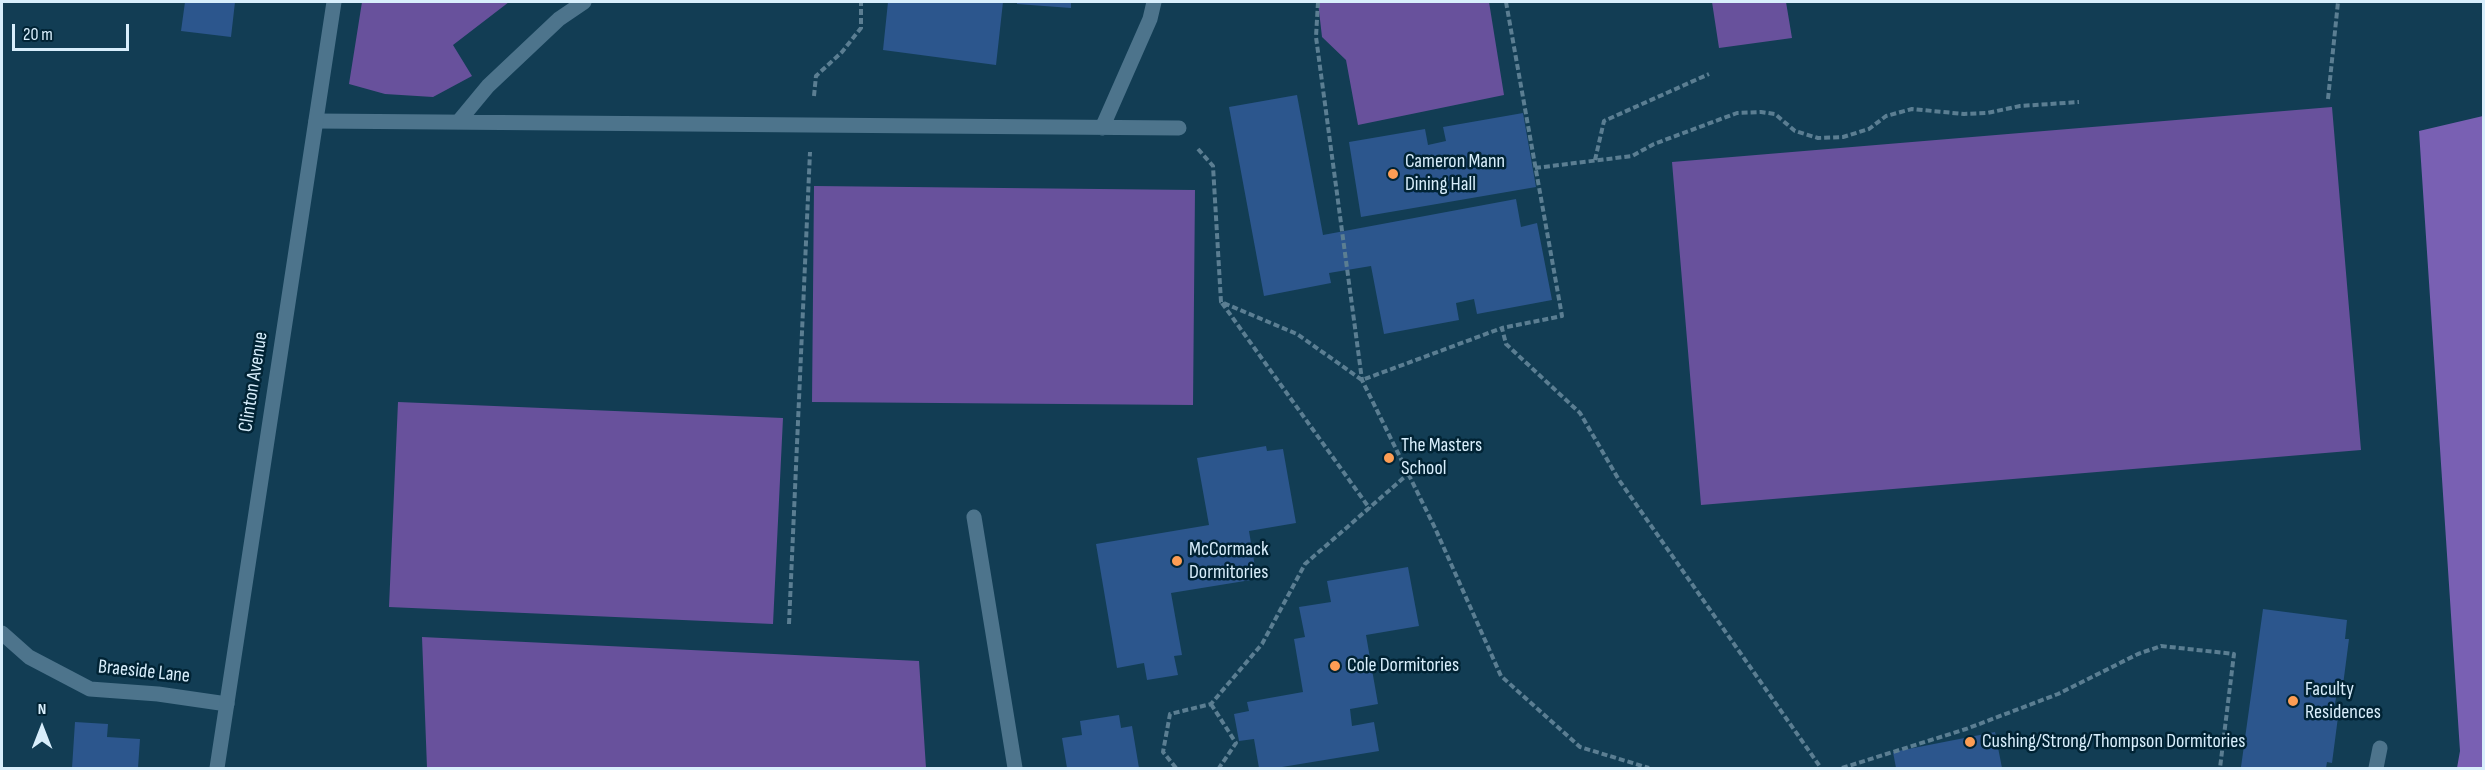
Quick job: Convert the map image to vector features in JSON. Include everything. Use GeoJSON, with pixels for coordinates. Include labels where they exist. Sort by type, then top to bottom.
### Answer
{"type":"FeatureCollection","features":[{"type":"Feature","properties":{"kind":"street","name":"Clinton Avenue"},"geometry":{"type":"LineString","coordinates":[[217,768],[334,2]]}},
{"type":"Feature","properties":{"kind":"street"},"geometry":{"type":"LineString","coordinates":[[459,121],[488,86],[559,19],[584,2]]}},
{"type":"Feature","properties":{"kind":"street"},"geometry":{"type":"LineString","coordinates":[[1102,128],[1150,19],[1154,2]]}},
{"type":"Feature","properties":{"kind":"street"},"geometry":{"type":"LineString","coordinates":[[316,121],[1179,128]]}},
{"type":"Feature","properties":{"kind":"street"},"geometry":{"type":"LineString","coordinates":[[975,517],[1015,768]]}},
{"type":"Feature","properties":{"kind":"street","name":"Braeside Lane"},"geometry":{"type":"LineString","coordinates":[[2,633],[29,657],[90,689],[158,694],[227,704]]}},
{"type":"Feature","properties":{"kind":"street"},"geometry":{"type":"LineString","coordinates":[[2376,768],[2380,748]]}},
{"type":"Feature","properties":{"kind":"path"},"geometry":{"type":"LineString","coordinates":[[789,624],[811,125],[816,76],[842,52],[861,28],[861,2]]}},
{"type":"Feature","properties":{"kind":"path"},"geometry":{"type":"LineString","coordinates":[[1318,2],[1316,37],[1362,380],[1435,528],[1501,676],[1580,747],[1649,768]]}},
{"type":"Feature","properties":{"kind":"path"},"geometry":{"type":"LineString","coordinates":[[1362,380],[1502,328],[1562,316],[1506,2]]}},
{"type":"Feature","properties":{"kind":"path"},"geometry":{"type":"LineString","coordinates":[[2328,99],[2338,2]]}},
{"type":"Feature","properties":{"kind":"path"},"geometry":{"type":"LineString","coordinates":[[1595,160],[1604,121],[1709,74]]}},
{"type":"Feature","properties":{"kind":"path"},"geometry":{"type":"LineString","coordinates":[[1535,168],[1632,156],[1654,144],[1737,113],[1775,114],[1795,131],[1818,138],[1843,137],[1869,129],[1886,116],[1912,109],[1987,114],[2020,106],[2079,102]]}},
{"type":"Feature","properties":{"kind":"path"},"geometry":{"type":"LineString","coordinates":[[1179,128],[1212,166],[1221,302],[1370,509]]}},
{"type":"Feature","properties":{"kind":"path"},"geometry":{"type":"LineString","coordinates":[[1221,302],[1297,334],[1362,380]]}},
{"type":"Feature","properties":{"kind":"path"},"geometry":{"type":"LineString","coordinates":[[1502,328],[1506,344],[1580,413],[1619,480],[1821,768]]}},
{"type":"Feature","properties":{"kind":"path"},"geometry":{"type":"LineString","coordinates":[[1176,768],[1163,752],[1170,714],[1210,704],[1262,644],[1305,564],[1408,474]]}},
{"type":"Feature","properties":{"kind":"path"},"geometry":{"type":"LineString","coordinates":[[1842,768],[1966,729],[2058,694],[2138,654],[2161,646],[2234,654],[2220,768]]}},
{"type":"Feature","properties":{"kind":"path"},"geometry":{"type":"LineString","coordinates":[[1210,704],[1236,743],[1219,768]]}},
{"type":"Feature","properties":{"kind":"shaded area"},"geometry":{"type":"Polygon","coordinates":[[[362,2],[509,2],[453,45],[472,76],[433,97],[385,94],[349,84],[362,2]]]}},
{"type":"Feature","properties":{"kind":"shaded area"},"geometry":{"type":"Polygon","coordinates":[[[1318,2],[1489,2],[1504,95],[1358,125],[1346,60],[1322,37],[1318,2]]]}},
{"type":"Feature","properties":{"kind":"shaded area"},"geometry":{"type":"Polygon","coordinates":[[[1712,2],[1786,2],[1792,38],[1719,48],[1712,2]]]}},
{"type":"Feature","properties":{"kind":"shaded area"},"geometry":{"type":"Polygon","coordinates":[[[2332,107],[2361,450],[1701,505],[1672,162],[2332,107]]]}},
{"type":"Feature","properties":{"kind":"shaded area"},"geometry":{"type":"Polygon","coordinates":[[[2483,116],[2484,768],[2457,768],[2460,751],[2419,131],[2483,116]]]}},
{"type":"Feature","properties":{"kind":"shaded area"},"geometry":{"type":"Polygon","coordinates":[[[814,186],[1195,190],[1193,405],[812,402],[814,186]]]}},
{"type":"Feature","properties":{"kind":"shaded area"},"geometry":{"type":"Polygon","coordinates":[[[398,402],[783,418],[773,624],[389,607],[398,402]]]}},
{"type":"Feature","properties":{"kind":"shaded area"},"geometry":{"type":"Polygon","coordinates":[[[422,637],[919,661],[926,768],[427,768],[422,637]]]}},
{"type":"Feature","properties":{"kind":"building"},"geometry":{"type":"Polygon","coordinates":[[[185,2],[235,2],[231,37],[181,31],[185,2]]]}},
{"type":"Feature","properties":{"kind":"building"},"geometry":{"type":"Polygon","coordinates":[[[888,2],[1003,2],[996,65],[883,50],[888,2]]]}},
{"type":"Feature","properties":{"kind":"building"},"geometry":{"type":"Polygon","coordinates":[[[1017,2],[1071,2],[1071,8],[1017,4],[1017,2]]]}},
{"type":"Feature","properties":{"kind":"building"},"geometry":{"type":"Polygon","coordinates":[[[1297,95],[1323,235],[1516,199],[1521,227],[1537,223],[1552,300],[1477,314],[1474,299],[1456,303],[1459,320],[1384,334],[1371,266],[1329,273],[1331,283],[1264,296],[1229,107],[1297,95]]]}},
{"type":"Feature","properties":{"kind":"building"},"geometry":{"type":"Polygon","coordinates":[[[1523,113],[1536,187],[1361,217],[1349,142],[1425,129],[1428,145],[1446,141],[1443,127],[1523,113]]]}},
{"type":"Feature","properties":{"kind":"building","name":"McCormack Dormitories"},"geometry":{"type":"Polygon","coordinates":[[[1266,446],[1267,451],[1283,449],[1296,523],[1249,531],[1257,579],[1171,593],[1182,655],[1174,656],[1178,675],[1147,680],[1144,663],[1117,668],[1096,544],[1209,525],[1197,458],[1266,446]]]}},
{"type":"Feature","properties":{"kind":"building","name":"Cole Dormitories"},"geometry":{"type":"Polygon","coordinates":[[[1408,567],[1419,626],[1366,635],[1378,704],[1350,709],[1352,726],[1374,722],[1379,751],[1276,768],[1259,768],[1254,739],[1239,741],[1234,714],[1249,711],[1247,702],[1303,692],[1294,639],[1305,637],[1299,607],[1331,602],[1327,581],[1408,567]]]}},
{"type":"Feature","properties":{"kind":"building","name":"Faculty Residences"},"geometry":{"type":"Polygon","coordinates":[[[2263,609],[2347,620],[2345,639],[2349,639],[2343,685],[2338,684],[2333,717],[2338,717],[2332,763],[2327,762],[2326,768],[2241,767],[2263,609]]]}},
{"type":"Feature","properties":{"kind":"building"},"geometry":{"type":"Polygon","coordinates":[[[1119,715],[1121,728],[1132,726],[1139,768],[1067,768],[1062,738],[1082,735],[1080,721],[1119,715]]]}},
{"type":"Feature","properties":{"kind":"building"},"geometry":{"type":"Polygon","coordinates":[[[75,722],[108,724],[107,737],[140,739],[138,768],[72,768],[75,722]]]}},
{"type":"Feature","properties":{"kind":"building","name":"Cushing/Strong/Thompson Dormitories"},"geometry":{"type":"Polygon","coordinates":[[[1995,732],[2002,768],[1896,768],[1893,752],[1995,732]]]}},
{"type":"Feature","properties":{"kind":"place","name":"Cameron Mann Dining Hall"},"geometry":{"type":"Point","coordinates":[1393,174]}},
{"type":"Feature","properties":{"kind":"place","name":"The Masters School"},"geometry":{"type":"Point","coordinates":[1389,458]}},
{"type":"Feature","properties":{"kind":"place","name":"McCormack Dormitories"},"geometry":{"type":"Point","coordinates":[1177,561]}},
{"type":"Feature","properties":{"kind":"place","name":"Cole Dormitories"},"geometry":{"type":"Point","coordinates":[1335,666]}},
{"type":"Feature","properties":{"kind":"place","name":"Faculty Residences"},"geometry":{"type":"Point","coordinates":[2293,701]}},
{"type":"Feature","properties":{"kind":"place","name":"Cushing/Strong/Thompson Dormitories"},"geometry":{"type":"Point","coordinates":[1970,742]}}]}
